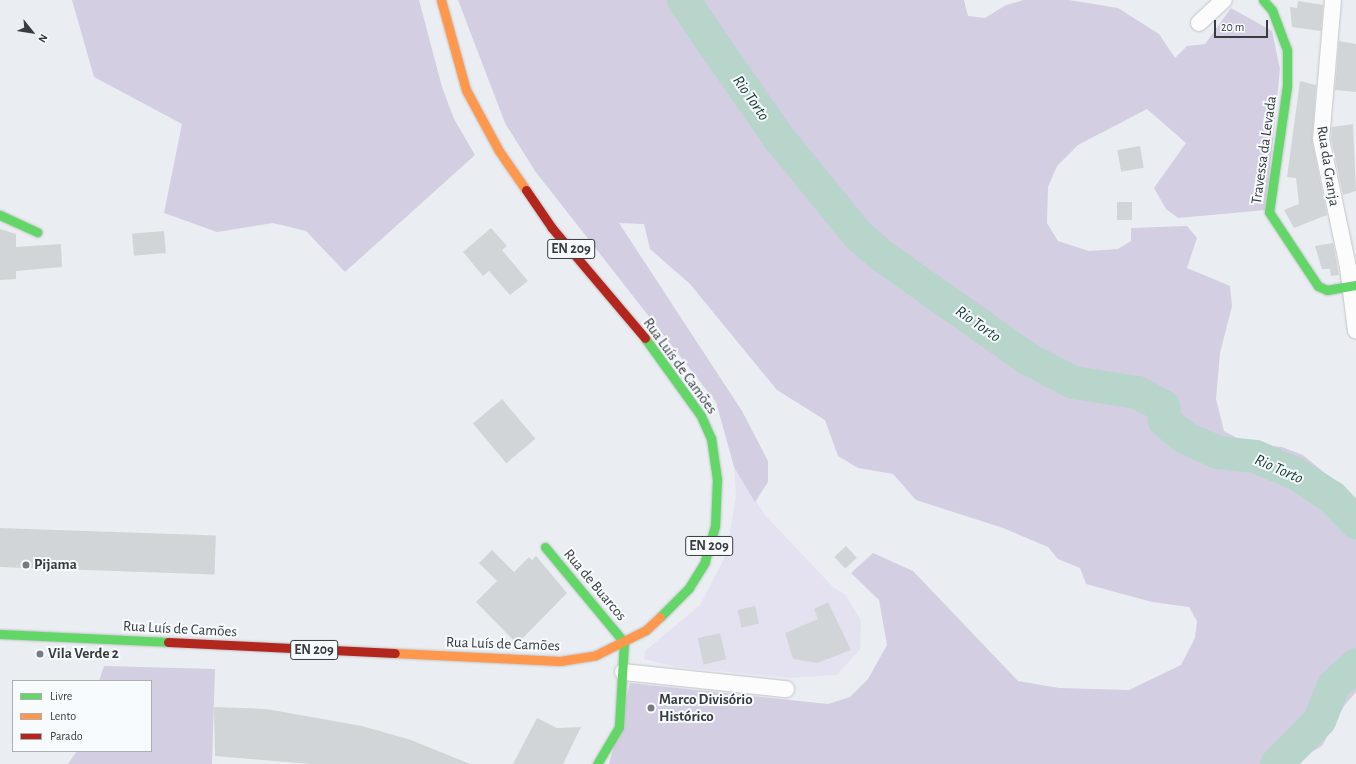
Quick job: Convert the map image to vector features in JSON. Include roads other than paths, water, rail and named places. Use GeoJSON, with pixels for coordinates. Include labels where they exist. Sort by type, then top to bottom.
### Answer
{"type":"FeatureCollection","features":[{"type":"Feature","properties":{"kind":"main road","name":"Rua Luís de Camões"},"geometry":{"type":"LineString","coordinates":[[0,634],[560,661],[596,655],[646,630],[674,606],[705,562],[715,526],[717,479],[711,438],[701,416],[655,350],[552,228],[499,151],[466,90],[441,0]]}},
{"type":"Feature","properties":{"kind":"main road","name":"Travessa da Levada"},"geometry":{"type":"LineString","coordinates":[[1263,0],[1272,10],[1287,50],[1287,86],[1269,212],[1318,286],[1327,290],[1352,286]]}},
{"type":"Feature","properties":{"kind":"main road"},"geometry":{"type":"LineString","coordinates":[[0,216],[25,224],[37,232]]}},
{"type":"Feature","properties":{"kind":"main road","name":"Rua de Buarcos"},"geometry":{"type":"LineString","coordinates":[[545,547],[624,642]]}},
{"type":"Feature","properties":{"kind":"main road"},"geometry":{"type":"LineString","coordinates":[[597,764],[619,727],[624,642]]}},
{"type":"Feature","properties":{"kind":"street"},"geometry":{"type":"LineString","coordinates":[[1200,23],[1224,0]]}},
{"type":"Feature","properties":{"kind":"street","name":"Rua da Granja"},"geometry":{"type":"LineString","coordinates":[[1333,0],[1321,139],[1352,286],[1356,331]]}},
{"type":"Feature","properties":{"kind":"street"},"geometry":{"type":"LineString","coordinates":[[623,672],[786,690]]}},
{"type":"Feature","properties":{"kind":"waterway","name":"Rio Torto"},"geometry":{"type":"LineString","coordinates":[[683,0],[778,137],[857,234],[881,255],[1027,358],[1073,382],[1137,392],[1163,406],[1164,420],[1184,437],[1217,452],[1255,456],[1295,473],[1332,497],[1356,523]]}},
{"type":"Feature","properties":{"kind":"waterway","name":"Rio Torto"},"geometry":{"type":"LineString","coordinates":[[1276,764],[1319,720],[1333,685],[1356,664]]}},
{"type":"Feature","properties":{"kind":"place","name":"Pijama"},"geometry":{"type":"Point","coordinates":[26,565]}},
{"type":"Feature","properties":{"kind":"place","name":"Vila Verde 2"},"geometry":{"type":"Point","coordinates":[40,654]}},
{"type":"Feature","properties":{"kind":"place","name":"Marco Divisório Histórico"},"geometry":{"type":"Point","coordinates":[651,708]}}]}
